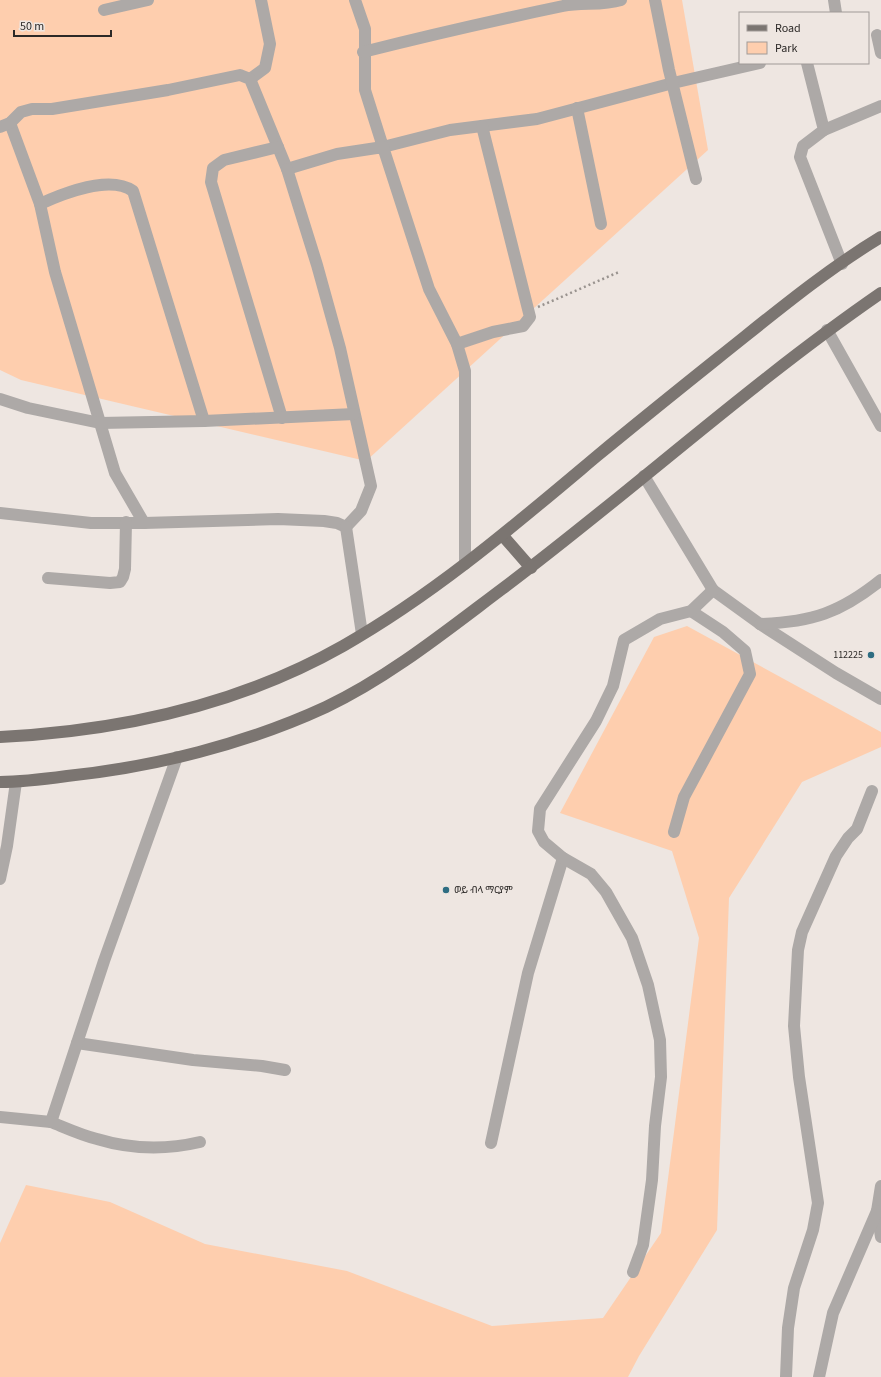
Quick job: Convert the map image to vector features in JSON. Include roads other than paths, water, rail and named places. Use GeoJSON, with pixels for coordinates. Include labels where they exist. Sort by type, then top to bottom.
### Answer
{"type":"FeatureCollection","features":[{"type":"Feature","properties":{"kind":"main road"},"geometry":{"type":"LineString","coordinates":[[0,737],[47,735],[118,725],[184,710],[271,681],[343,646],[390,617],[502,536],[633,426],[807,287],[881,237]]}},
{"type":"Feature","properties":{"kind":"main road"},"geometry":{"type":"LineString","coordinates":[[0,782],[16,782],[111,771],[177,757],[263,733],[327,706],[414,656],[530,568],[827,330],[881,293]]}},
{"type":"Feature","properties":{"kind":"main road"},"geometry":{"type":"LineString","coordinates":[[502,536],[530,568]]}},
{"type":"Feature","properties":{"kind":"street"},"geometry":{"type":"LineString","coordinates":[[104,10],[148,0]]}},
{"type":"Feature","properties":{"kind":"street"},"geometry":{"type":"LineString","coordinates":[[250,79],[265,68],[270,44],[262,0]]}},
{"type":"Feature","properties":{"kind":"street"},"geometry":{"type":"LineString","coordinates":[[355,0],[364,29],[363,52],[365,90],[429,289],[457,344],[465,371],[465,564]]}},
{"type":"Feature","properties":{"kind":"street"},"geometry":{"type":"LineString","coordinates":[[363,52],[568,2],[590,5],[621,0]]}},
{"type":"Feature","properties":{"kind":"street"},"geometry":{"type":"LineString","coordinates":[[655,0],[696,179]]}},
{"type":"Feature","properties":{"kind":"street"},"geometry":{"type":"LineString","coordinates":[[834,0],[836,12]]}},
{"type":"Feature","properties":{"kind":"street"},"geometry":{"type":"LineString","coordinates":[[875,35],[881,52]]}},
{"type":"Feature","properties":{"kind":"street"},"geometry":{"type":"LineString","coordinates":[[287,169],[337,154],[383,147],[450,130],[537,119],[673,83],[756,64]]}},
{"type":"Feature","properties":{"kind":"street"},"geometry":{"type":"LineString","coordinates":[[806,64],[824,130]]}},
{"type":"Feature","properties":{"kind":"street"},"geometry":{"type":"LineString","coordinates":[[144,523],[115,473],[55,272],[40,204],[5,125],[21,112],[52,109],[168,90],[240,75],[250,79],[287,169],[329,307],[371,486],[361,512],[346,527]]}},
{"type":"Feature","properties":{"kind":"street"},"geometry":{"type":"LineString","coordinates":[[842,264],[800,157],[802,146],[824,130],[881,106]]}},
{"type":"Feature","properties":{"kind":"street"},"geometry":{"type":"LineString","coordinates":[[577,108],[601,224]]}},
{"type":"Feature","properties":{"kind":"street"},"geometry":{"type":"LineString","coordinates":[[457,344],[494,332],[523,326],[530,317],[530,309],[482,126]]}},
{"type":"Feature","properties":{"kind":"street"},"geometry":{"type":"LineString","coordinates":[[278,147],[224,160],[213,168],[211,182],[282,418]]}},
{"type":"Feature","properties":{"kind":"street"},"geometry":{"type":"LineString","coordinates":[[40,204],[64,193],[103,185],[127,186],[134,191],[204,421]]}},
{"type":"Feature","properties":{"kind":"street"},"geometry":{"type":"LineString","coordinates":[[827,330],[881,426]]}},
{"type":"Feature","properties":{"kind":"street"},"geometry":{"type":"LineString","coordinates":[[0,399],[28,408],[100,423],[204,421],[354,414]]}},
{"type":"Feature","properties":{"kind":"street"},"geometry":{"type":"LineString","coordinates":[[644,476],[713,590],[760,624],[836,673],[881,699]]}},
{"type":"Feature","properties":{"kind":"street"},"geometry":{"type":"LineString","coordinates":[[0,513],[91,523],[278,519],[324,521],[338,523],[346,527]]}},
{"type":"Feature","properties":{"kind":"street"},"geometry":{"type":"LineString","coordinates":[[48,578],[110,583],[120,582],[125,569],[126,522]]}},
{"type":"Feature","properties":{"kind":"street"},"geometry":{"type":"LineString","coordinates":[[346,527],[362,634]]}},
{"type":"Feature","properties":{"kind":"street"},"geometry":{"type":"LineString","coordinates":[[760,624],[785,623],[829,613],[859,597],[881,580]]}},
{"type":"Feature","properties":{"kind":"street"},"geometry":{"type":"LineString","coordinates":[[633,1272],[643,1246],[652,1180],[655,1126],[661,1077],[660,1040],[648,985],[632,938],[606,892],[591,874],[563,858],[544,842],[538,831],[540,809],[603,707],[613,686],[624,640],[660,619],[691,611],[713,590]]}},
{"type":"Feature","properties":{"kind":"street"},"geometry":{"type":"LineString","coordinates":[[674,832],[684,797],[750,674],[746,651],[723,632],[691,611]]}},
{"type":"Feature","properties":{"kind":"street"},"geometry":{"type":"LineString","coordinates":[[51,1122],[104,961],[177,757]]}},
{"type":"Feature","properties":{"kind":"street"},"geometry":{"type":"LineString","coordinates":[[0,879],[7,846],[16,782]]}},
{"type":"Feature","properties":{"kind":"street"},"geometry":{"type":"LineString","coordinates":[[786,1377],[788,1328],[794,1288],[813,1230],[818,1203],[798,1078],[794,1026],[798,950],[802,932],[836,856],[848,838],[857,829],[872,791]]}},
{"type":"Feature","properties":{"kind":"street"},"geometry":{"type":"LineString","coordinates":[[491,1143],[528,973],[563,858]]}},
{"type":"Feature","properties":{"kind":"street"},"geometry":{"type":"LineString","coordinates":[[77,1043],[162,1056],[285,1070]]}},
{"type":"Feature","properties":{"kind":"street"},"geometry":{"type":"LineString","coordinates":[[0,1117],[51,1122],[96,1139],[133,1146],[178,1147],[200,1142]]}},
{"type":"Feature","properties":{"kind":"street"},"geometry":{"type":"LineString","coordinates":[[819,1377],[833,1313],[877,1211],[881,1186]]}},
{"type":"Feature","properties":{"kind":"street"},"geometry":{"type":"LineString","coordinates":[[877,1211],[881,1237]]}},
{"type":"Feature","properties":{"kind":"place","name":"112225"},"geometry":{"type":"Point","coordinates":[871,655]}},
{"type":"Feature","properties":{"kind":"place","name":"ወይ ብላ ማርያም"},"geometry":{"type":"Point","coordinates":[446,890]}}]}
